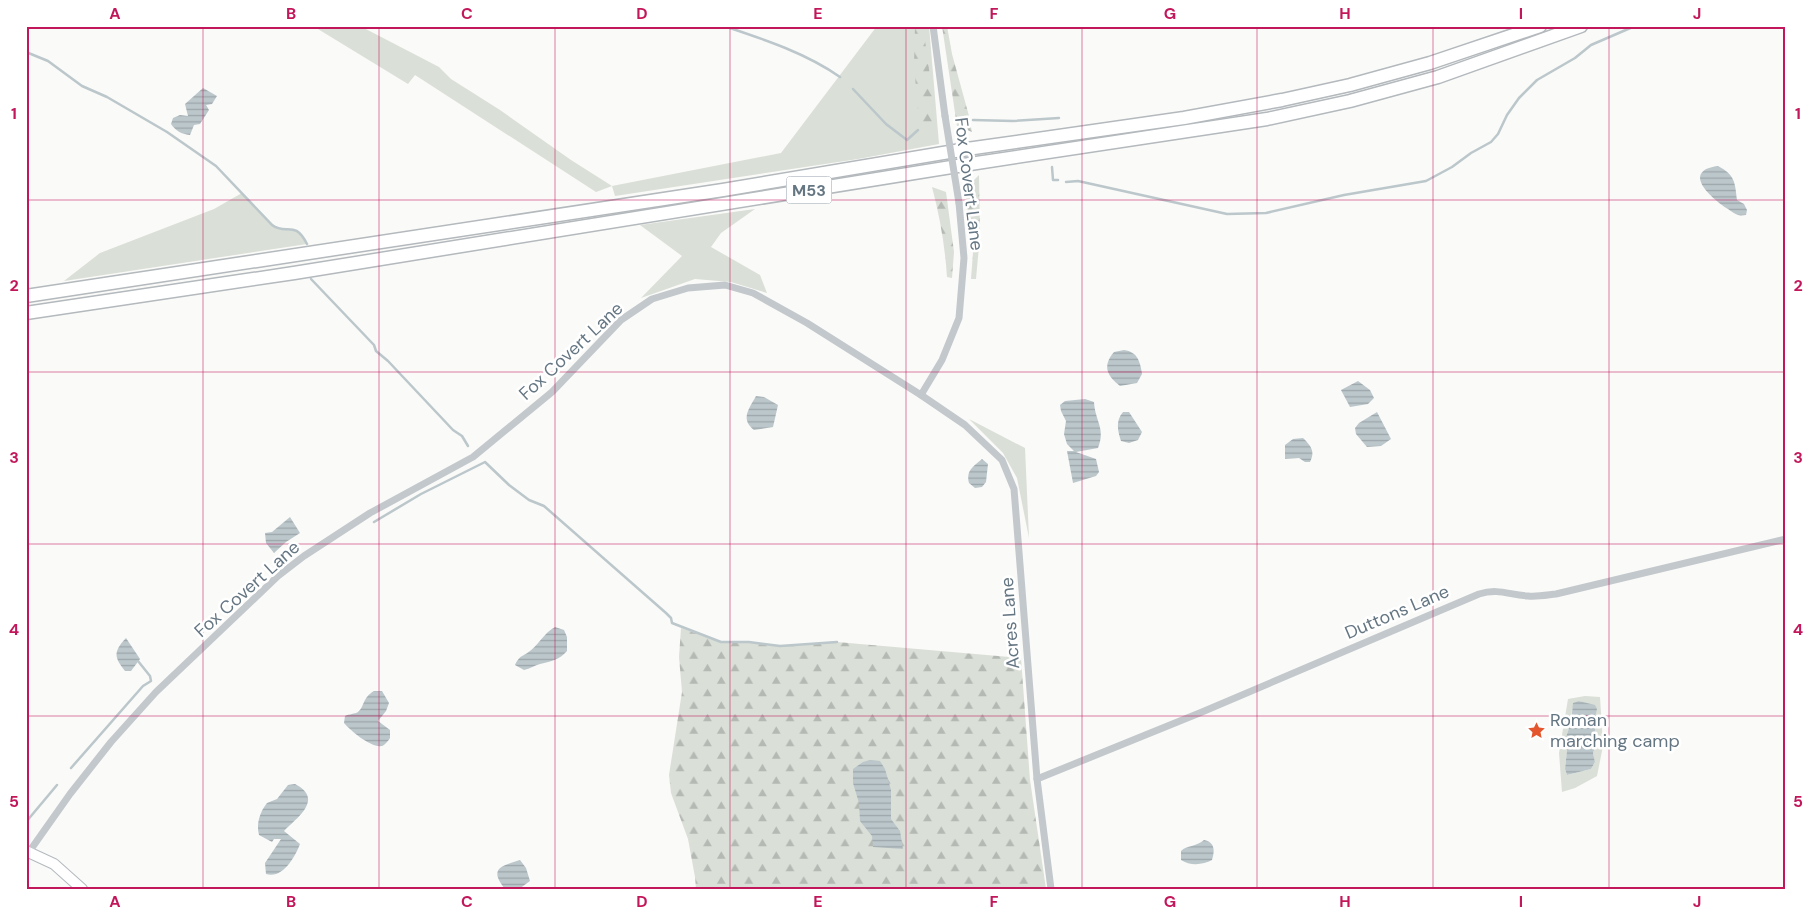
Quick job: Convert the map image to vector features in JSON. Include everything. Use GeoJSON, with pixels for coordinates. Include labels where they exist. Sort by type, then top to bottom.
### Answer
{"type":"FeatureCollection","features":[{"type":"Feature","properties":{"kind":"highway","name":"M53"},"geometry":{"type":"LineString","coordinates":[[26,296],[1184,118],[1282,100],[1375,78],[1540,26]]}},
{"type":"Feature","properties":{"kind":"highway","name":"M53"},"geometry":{"type":"LineString","coordinates":[[26,313],[1267,119],[1438,77],[1581,26]]}},
{"type":"Feature","properties":{"kind":"street","name":"Fox Covert Lane"},"geometry":{"type":"LineString","coordinates":[[28,851],[70,794],[156,692],[278,576],[304,556],[370,513],[473,457],[552,392],[621,320],[652,299],[688,288],[725,285],[753,293],[806,322],[921,395],[942,360],[959,318],[964,258],[959,203],[945,116],[934,26]]}},
{"type":"Feature","properties":{"kind":"street","name":"Acres Lane"},"geometry":{"type":"LineString","coordinates":[[921,395],[965,425],[1002,460],[1014,489],[1037,779],[1051,889]]}},
{"type":"Feature","properties":{"kind":"street","name":"Duttons Lane"},"geometry":{"type":"LineString","coordinates":[[1037,779],[1202,712],[1479,594],[1490,591],[1526,596],[1556,594],[1786,538]]}},
{"type":"Feature","properties":{"kind":"street"},"geometry":{"type":"LineString","coordinates":[[28,851],[54,864],[82,889]]}},
{"type":"Feature","properties":{"kind":"green space"},"geometry":{"type":"Polygon","coordinates":[[[313,26],[360,26],[439,67],[451,79],[612,186],[596,192],[415,75],[408,84],[313,26]]]}},
{"type":"Feature","properties":{"kind":"green space"},"geometry":{"type":"Polygon","coordinates":[[[877,26],[929,26],[939,144],[858,159],[615,196],[612,186],[781,153],[877,26]]]}},
{"type":"Feature","properties":{"kind":"green space"},"geometry":{"type":"Polygon","coordinates":[[[915,26],[923,26],[937,127],[921,141],[920,131],[922,129],[921,123],[919,123],[914,65],[915,26]]]}},
{"type":"Feature","properties":{"kind":"green space"},"geometry":{"type":"Polygon","coordinates":[[[942,26],[947,26],[952,54],[969,116],[966,116],[967,122],[970,122],[972,132],[957,126],[942,26]]]}},
{"type":"Feature","properties":{"kind":"green space"},"geometry":{"type":"Polygon","coordinates":[[[979,175],[980,235],[976,279],[971,279],[973,253],[965,189],[979,175]]]}},
{"type":"Feature","properties":{"kind":"green space"},"geometry":{"type":"Polygon","coordinates":[[[932,187],[946,192],[954,252],[952,278],[947,277],[942,232],[932,187]]]}},
{"type":"Feature","properties":{"kind":"green space"},"geometry":{"type":"Polygon","coordinates":[[[242,193],[278,229],[296,230],[307,244],[64,281],[100,253],[214,209],[242,193]]]}},
{"type":"Feature","properties":{"kind":"green space"},"geometry":{"type":"Polygon","coordinates":[[[755,209],[721,233],[711,247],[760,275],[767,293],[731,282],[695,279],[641,298],[682,256],[640,225],[755,209]]]}},
{"type":"Feature","properties":{"kind":"green space"},"geometry":{"type":"Polygon","coordinates":[[[969,419],[1025,448],[1029,538],[1017,478],[1003,453],[969,419]]]}},
{"type":"Feature","properties":{"kind":"green space"},"geometry":{"type":"Polygon","coordinates":[[[681,628],[721,642],[749,642],[780,646],[837,642],[1021,658],[1030,780],[1046,889],[696,889],[688,839],[671,793],[669,775],[682,692],[679,657],[681,628]]]}},
{"type":"Feature","properties":{"kind":"green space"},"geometry":{"type":"Polygon","coordinates":[[[1585,696],[1600,697],[1603,746],[1597,776],[1575,788],[1562,792],[1559,753],[1568,699],[1585,696]],[[1579,701],[1572,709],[1571,722],[1566,737],[1568,741],[1565,769],[1567,775],[1591,769],[1595,762],[1593,753],[1597,742],[1594,721],[1596,715],[1585,703],[1579,701]]]}},
{"type":"Feature","properties":{"kind":"shaded area"},"geometry":{"type":"Polygon","coordinates":[[[203,88],[217,96],[212,104],[206,105],[209,110],[200,124],[194,125],[190,135],[179,132],[171,124],[173,118],[180,115],[188,116],[185,104],[203,88]]]}},
{"type":"Feature","properties":{"kind":"shaded area"},"geometry":{"type":"Polygon","coordinates":[[[1718,166],[1731,176],[1736,188],[1737,200],[1744,204],[1747,210],[1746,215],[1732,212],[1714,199],[1703,186],[1700,179],[1701,173],[1718,166]]]}},
{"type":"Feature","properties":{"kind":"shaded area"},"geometry":{"type":"Polygon","coordinates":[[[1124,350],[1135,355],[1142,374],[1137,383],[1120,386],[1109,375],[1107,366],[1114,352],[1124,350]]]}},
{"type":"Feature","properties":{"kind":"shaded area"},"geometry":{"type":"Polygon","coordinates":[[[1358,381],[1370,390],[1374,398],[1368,404],[1350,407],[1341,390],[1358,381]]]}},
{"type":"Feature","properties":{"kind":"shaded area"},"geometry":{"type":"Polygon","coordinates":[[[756,396],[764,397],[778,405],[773,427],[754,430],[747,422],[747,414],[756,396]]]}},
{"type":"Feature","properties":{"kind":"shaded area"},"geometry":{"type":"Polygon","coordinates":[[[1085,399],[1094,402],[1101,430],[1100,441],[1098,448],[1076,452],[1096,459],[1099,472],[1096,476],[1073,483],[1067,451],[1074,451],[1067,444],[1064,434],[1066,421],[1060,405],[1065,401],[1085,399]]]}},
{"type":"Feature","properties":{"kind":"shaded area"},"geometry":{"type":"Polygon","coordinates":[[[1123,412],[1129,412],[1142,432],[1138,440],[1129,443],[1121,441],[1118,423],[1123,412]]]}},
{"type":"Feature","properties":{"kind":"shaded area"},"geometry":{"type":"Polygon","coordinates":[[[1377,412],[1391,439],[1381,446],[1367,447],[1356,434],[1355,428],[1359,423],[1377,412]]]}},
{"type":"Feature","properties":{"kind":"shaded area"},"geometry":{"type":"Polygon","coordinates":[[[1303,438],[1312,451],[1310,462],[1305,462],[1299,458],[1285,459],[1285,445],[1293,439],[1303,438]]]}},
{"type":"Feature","properties":{"kind":"shaded area"},"geometry":{"type":"Polygon","coordinates":[[[982,459],[988,464],[986,482],[982,487],[975,488],[969,483],[968,475],[971,469],[982,459]]]}},
{"type":"Feature","properties":{"kind":"shaded area"},"geometry":{"type":"Polygon","coordinates":[[[290,517],[300,533],[274,553],[266,543],[265,533],[272,532],[290,517]]]}},
{"type":"Feature","properties":{"kind":"shaded area"},"geometry":{"type":"Polygon","coordinates":[[[555,627],[564,630],[567,637],[567,651],[564,654],[555,660],[524,670],[515,665],[520,658],[555,627]]]}},
{"type":"Feature","properties":{"kind":"shaded area"},"geometry":{"type":"Polygon","coordinates":[[[126,638],[140,659],[131,671],[125,671],[116,654],[126,638]]]}},
{"type":"Feature","properties":{"kind":"shaded area"},"geometry":{"type":"Polygon","coordinates":[[[374,691],[382,691],[389,703],[386,711],[378,721],[390,730],[390,738],[382,746],[367,742],[344,723],[345,716],[358,712],[367,696],[374,691]]]}},
{"type":"Feature","properties":{"kind":"shaded area"},"geometry":{"type":"Polygon","coordinates":[[[1579,701],[1595,705],[1597,709],[1594,721],[1597,742],[1593,753],[1595,762],[1591,769],[1567,775],[1565,769],[1568,741],[1566,737],[1571,722],[1573,703],[1579,701]]]}},
{"type":"Feature","properties":{"kind":"shaded area"},"geometry":{"type":"Polygon","coordinates":[[[870,760],[880,761],[885,769],[891,790],[891,819],[900,831],[903,849],[873,847],[872,836],[860,821],[859,803],[853,783],[853,769],[863,762],[870,760]]]}},
{"type":"Feature","properties":{"kind":"shaded area"},"geometry":{"type":"Polygon","coordinates":[[[295,784],[303,790],[308,802],[306,808],[284,831],[300,844],[288,866],[278,873],[266,874],[265,863],[281,839],[274,839],[272,842],[259,835],[259,818],[267,803],[277,799],[288,785],[295,784]]]}},
{"type":"Feature","properties":{"kind":"shaded area"},"geometry":{"type":"Polygon","coordinates":[[[1204,840],[1208,841],[1213,847],[1212,860],[1196,864],[1181,860],[1181,851],[1204,840]]]}},
{"type":"Feature","properties":{"kind":"shaded area"},"geometry":{"type":"Polygon","coordinates":[[[520,860],[526,868],[530,881],[519,889],[505,889],[498,876],[499,869],[520,860]]]}},
{"type":"Feature","properties":{"kind":"waterway"},"geometry":{"type":"LineString","coordinates":[[724,26],[799,54],[840,77]]}},
{"type":"Feature","properties":{"kind":"waterway"},"geometry":{"type":"LineString","coordinates":[[1066,182],[1078,181],[1227,214],[1266,213],[1344,195],[1426,181],[1491,142],[1498,134],[1507,115],[1519,98],[1537,80],[1575,58],[1591,45],[1635,26]]}},
{"type":"Feature","properties":{"kind":"waterway"},"geometry":{"type":"LineString","coordinates":[[26,52],[48,61],[82,86],[107,97],[167,132],[216,166],[272,225],[277,228],[298,232],[307,244]]}},
{"type":"Feature","properties":{"kind":"waterway"},"geometry":{"type":"LineString","coordinates":[[853,89],[886,124],[907,140],[918,130]]}},
{"type":"Feature","properties":{"kind":"waterway"},"geometry":{"type":"LineString","coordinates":[[973,120],[1013,121],[1059,118]]}},
{"type":"Feature","properties":{"kind":"waterway"},"geometry":{"type":"LineString","coordinates":[[1052,167],[1053,180],[1058,180]]}},
{"type":"Feature","properties":{"kind":"waterway"},"geometry":{"type":"LineString","coordinates":[[311,279],[374,345],[376,351],[388,361],[453,430],[462,436],[468,446]]}},
{"type":"Feature","properties":{"kind":"waterway"},"geometry":{"type":"LineString","coordinates":[[374,522],[421,494],[485,462],[509,485],[529,500],[544,506],[666,613],[671,618],[672,623],[721,642],[749,642],[780,646],[837,642]]}},
{"type":"Feature","properties":{"kind":"waterway"},"geometry":{"type":"LineString","coordinates":[[71,768],[143,686],[151,681],[150,676],[138,661]]}},
{"type":"Feature","properties":{"kind":"waterway"},"geometry":{"type":"LineString","coordinates":[[26,822],[57,785]]}},
{"type":"Feature","properties":{"kind":"place","name":"Roman marching camp"},"geometry":{"type":"Point","coordinates":[1536,730]}}]}
